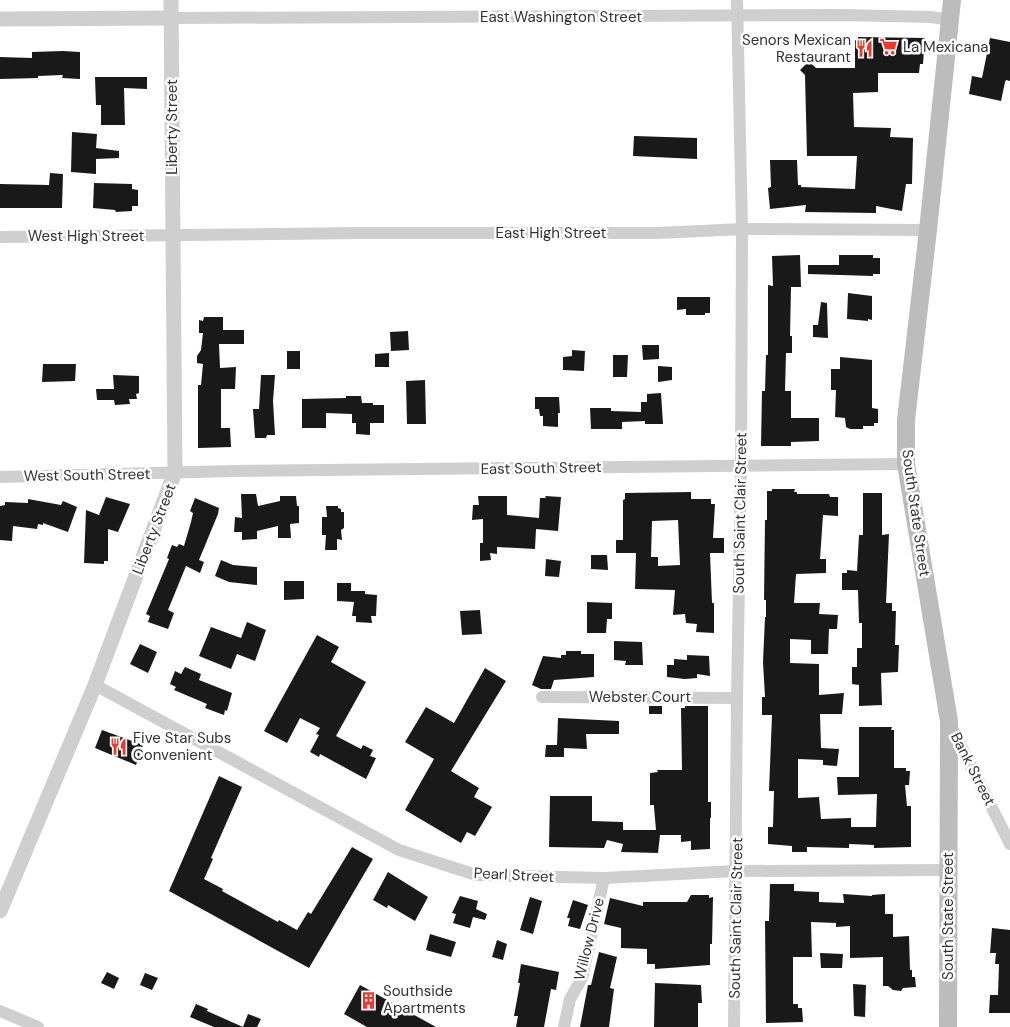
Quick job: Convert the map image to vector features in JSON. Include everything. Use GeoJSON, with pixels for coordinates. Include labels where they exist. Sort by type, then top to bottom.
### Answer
{"type":"FeatureCollection","features":[{"type":"Feature","properties":{"kind":"main road","name":"South State Street"},"geometry":{"type":"LineString","coordinates":[[948,1027],[948,721],[906,464],[906,420],[952,0]]}},
{"type":"Feature","properties":{"kind":"street","name":"Liberty Street"},"geometry":{"type":"LineString","coordinates":[[0,911],[95,685],[175,472],[171,0]]}},
{"type":"Feature","properties":{"kind":"street","name":"South Saint Clair Street"},"geometry":{"type":"LineString","coordinates":[[734,1027],[742,229],[737,0]]}},
{"type":"Feature","properties":{"kind":"street","name":"East Washington Street"},"geometry":{"type":"LineString","coordinates":[[171,18],[850,15],[932,17],[950,20]]}},
{"type":"Feature","properties":{"kind":"street"},"geometry":{"type":"LineString","coordinates":[[0,20],[171,18]]}},
{"type":"Feature","properties":{"kind":"street","name":"East High Street"},"geometry":{"type":"LineString","coordinates":[[173,235],[658,234],[742,229],[928,230]]}},
{"type":"Feature","properties":{"kind":"street","name":"West High Street"},"geometry":{"type":"LineString","coordinates":[[0,237],[173,235]]}},
{"type":"Feature","properties":{"kind":"street","name":"East South Street"},"geometry":{"type":"LineString","coordinates":[[175,472],[906,464]]}},
{"type":"Feature","properties":{"kind":"street","name":"West South Street"},"geometry":{"type":"LineString","coordinates":[[0,477],[175,472]]}},
{"type":"Feature","properties":{"kind":"street","name":"Pearl Street"},"geometry":{"type":"LineString","coordinates":[[95,685],[398,850],[476,875],[604,878],[736,871],[948,870]]}},
{"type":"Feature","properties":{"kind":"street","name":"Webster Court"},"geometry":{"type":"LineString","coordinates":[[542,697],[737,698]]}},
{"type":"Feature","properties":{"kind":"street","name":"Bank Street"},"geometry":{"type":"LineString","coordinates":[[948,721],[1010,844]]}},
{"type":"Feature","properties":{"kind":"street","name":"Willow Drive"},"geometry":{"type":"LineString","coordinates":[[564,1027],[570,999],[582,978],[604,878]]}},
{"type":"Feature","properties":{"kind":"street"},"geometry":{"type":"LineString","coordinates":[[0,1011],[38,1027]]}},
{"type":"Feature","properties":{"kind":"building"},"geometry":{"type":"Polygon","coordinates":[[[858,37],[925,38],[923,64],[920,64],[919,73],[878,73],[878,92],[853,93],[854,127],[891,128],[890,137],[913,138],[912,184],[906,184],[902,211],[876,206],[876,213],[805,212],[806,205],[770,209],[768,188],[771,187],[770,160],[797,160],[798,185],[801,185],[801,187],[855,189],[857,156],[807,156],[805,75],[800,70],[809,61],[816,68],[855,68],[855,40],[858,41],[858,37]]]}},
{"type":"Feature","properties":{"kind":"building"},"geometry":{"type":"Polygon","coordinates":[[[990,38],[1010,42],[1010,81],[1006,80],[1005,82],[1001,101],[969,94],[972,76],[982,78],[990,38]]]}},
{"type":"Feature","properties":{"kind":"building"},"geometry":{"type":"Polygon","coordinates":[[[32,52],[80,52],[80,79],[62,78],[63,75],[0,79],[0,57],[32,58],[32,52]]]}},
{"type":"Feature","properties":{"kind":"building"},"geometry":{"type":"Polygon","coordinates":[[[95,77],[147,77],[147,89],[124,88],[125,125],[101,125],[101,105],[96,105],[95,77]]]}},
{"type":"Feature","properties":{"kind":"building"},"geometry":{"type":"Polygon","coordinates":[[[72,132],[97,134],[96,148],[119,151],[119,158],[96,159],[96,174],[71,172],[72,132]]]}},
{"type":"Feature","properties":{"kind":"building"},"geometry":{"type":"Polygon","coordinates":[[[634,136],[697,138],[697,159],[633,156],[634,136]]]}},
{"type":"Feature","properties":{"kind":"building"},"geometry":{"type":"Polygon","coordinates":[[[50,173],[63,174],[62,208],[0,208],[0,184],[49,185],[50,173]]]}},
{"type":"Feature","properties":{"kind":"building"},"geometry":{"type":"Polygon","coordinates":[[[94,183],[132,184],[132,189],[138,190],[138,206],[132,206],[132,211],[116,212],[115,210],[93,208],[94,183]]]}},
{"type":"Feature","properties":{"kind":"building"},"geometry":{"type":"Polygon","coordinates":[[[800,255],[801,287],[791,287],[790,336],[792,336],[792,353],[786,353],[785,391],[791,391],[791,418],[819,418],[819,441],[791,442],[791,446],[761,446],[762,391],[765,391],[766,355],[768,355],[768,285],[773,286],[772,256],[800,255]]]}},
{"type":"Feature","properties":{"kind":"building"},"geometry":{"type":"Polygon","coordinates":[[[839,255],[873,255],[873,258],[880,258],[880,274],[873,274],[873,276],[808,274],[808,265],[839,265],[839,255]]]}},
{"type":"Feature","properties":{"kind":"building"},"geometry":{"type":"Polygon","coordinates":[[[848,293],[872,296],[872,320],[847,319],[848,293]]]}},
{"type":"Feature","properties":{"kind":"building"},"geometry":{"type":"Polygon","coordinates":[[[677,297],[710,297],[710,313],[705,313],[705,315],[686,315],[686,309],[677,310],[677,297]]]}},
{"type":"Feature","properties":{"kind":"building"},"geometry":{"type":"Polygon","coordinates":[[[821,302],[827,303],[828,338],[813,337],[813,325],[818,325],[821,302]]]}},
{"type":"Feature","properties":{"kind":"building"},"geometry":{"type":"Polygon","coordinates":[[[204,317],[223,317],[223,330],[244,330],[244,344],[219,344],[220,368],[236,367],[235,389],[221,389],[221,428],[230,428],[231,447],[198,448],[198,385],[201,385],[203,364],[197,363],[197,356],[201,350],[203,333],[199,333],[199,320],[203,321],[204,317]]]}},
{"type":"Feature","properties":{"kind":"building"},"geometry":{"type":"Polygon","coordinates":[[[408,331],[409,350],[391,351],[390,332],[408,331]]]}},
{"type":"Feature","properties":{"kind":"building"},"geometry":{"type":"Polygon","coordinates":[[[642,345],[659,345],[659,359],[643,360],[642,345]]]}},
{"type":"Feature","properties":{"kind":"building"},"geometry":{"type":"Polygon","coordinates":[[[572,350],[585,351],[584,371],[563,370],[563,357],[572,356],[572,350]]]}},
{"type":"Feature","properties":{"kind":"building"},"geometry":{"type":"Polygon","coordinates":[[[287,351],[300,351],[300,369],[287,369],[287,351]]]}},
{"type":"Feature","properties":{"kind":"building"},"geometry":{"type":"Polygon","coordinates":[[[389,353],[389,367],[375,367],[375,354],[389,353]]]}},
{"type":"Feature","properties":{"kind":"building"},"geometry":{"type":"Polygon","coordinates":[[[613,355],[628,355],[627,377],[613,377],[613,355]]]}},
{"type":"Feature","properties":{"kind":"building"},"geometry":{"type":"Polygon","coordinates":[[[840,357],[872,360],[872,408],[878,409],[878,423],[874,423],[874,426],[863,426],[863,429],[850,429],[846,427],[845,418],[835,417],[836,390],[831,390],[831,369],[840,369],[840,357]]]}},
{"type":"Feature","properties":{"kind":"building"},"geometry":{"type":"Polygon","coordinates":[[[43,364],[76,364],[75,381],[42,382],[43,364]]]}},
{"type":"Feature","properties":{"kind":"building"},"geometry":{"type":"Polygon","coordinates":[[[658,366],[672,367],[672,380],[658,382],[658,366]]]}},
{"type":"Feature","properties":{"kind":"building"},"geometry":{"type":"Polygon","coordinates":[[[113,375],[139,376],[137,399],[129,399],[130,404],[115,405],[114,400],[97,400],[96,389],[114,389],[113,375]]]}},
{"type":"Feature","properties":{"kind":"building"},"geometry":{"type":"Polygon","coordinates":[[[261,375],[275,375],[273,401],[275,435],[267,435],[266,438],[255,438],[253,409],[259,409],[261,375]]]}},
{"type":"Feature","properties":{"kind":"building"},"geometry":{"type":"Polygon","coordinates":[[[425,380],[426,424],[407,424],[406,381],[425,380]]]}},
{"type":"Feature","properties":{"kind":"building"},"geometry":{"type":"Polygon","coordinates":[[[661,393],[663,424],[645,424],[645,421],[622,422],[622,429],[591,429],[590,408],[611,408],[611,411],[641,412],[641,402],[647,402],[647,394],[661,393]]]}},
{"type":"Feature","properties":{"kind":"building"},"geometry":{"type":"Polygon","coordinates":[[[346,396],[361,396],[362,403],[384,405],[384,423],[370,423],[370,435],[356,434],[356,423],[352,423],[352,414],[326,413],[326,428],[302,428],[302,399],[346,398],[346,396]]]}},
{"type":"Feature","properties":{"kind":"building"},"geometry":{"type":"Polygon","coordinates":[[[535,397],[559,397],[560,413],[558,413],[558,427],[543,426],[543,416],[540,416],[539,409],[535,409],[535,397]]]}},
{"type":"Feature","properties":{"kind":"building"},"geometry":{"type":"Polygon","coordinates":[[[772,489],[795,489],[794,492],[797,492],[797,494],[829,494],[830,497],[838,497],[838,516],[823,515],[820,559],[826,559],[826,573],[796,574],[794,603],[820,603],[819,614],[838,615],[837,629],[829,629],[828,654],[811,654],[811,640],[790,639],[790,663],[819,664],[819,695],[844,693],[842,714],[820,714],[821,748],[839,749],[837,766],[823,765],[823,760],[798,759],[798,798],[819,797],[821,819],[851,818],[851,827],[876,827],[877,794],[838,795],[837,777],[859,777],[859,727],[892,727],[891,730],[894,730],[894,768],[906,768],[906,771],[910,771],[909,785],[905,785],[907,806],[911,806],[911,847],[874,848],[874,845],[849,844],[849,848],[807,847],[807,852],[792,852],[792,846],[768,844],[768,827],[773,827],[774,791],[769,791],[772,715],[762,715],[762,697],[765,697],[763,662],[766,617],[766,600],[764,600],[765,520],[767,520],[767,491],[772,491],[772,489]]]}},
{"type":"Feature","properties":{"kind":"building"},"geometry":{"type":"Polygon","coordinates":[[[691,492],[691,499],[711,499],[711,504],[715,504],[713,538],[724,538],[724,553],[710,553],[714,633],[696,632],[697,624],[686,623],[685,614],[673,615],[675,590],[635,589],[636,553],[616,553],[616,540],[623,540],[623,500],[625,499],[625,493],[691,492]],[[678,520],[652,521],[651,557],[658,557],[658,566],[680,565],[678,520]]]}},
{"type":"Feature","properties":{"kind":"building"},"geometry":{"type":"Polygon","coordinates":[[[863,493],[882,493],[882,535],[889,534],[886,603],[892,603],[892,611],[896,611],[895,645],[899,645],[898,672],[881,673],[882,705],[859,706],[859,685],[852,684],[852,667],[857,667],[857,648],[862,648],[862,623],[859,623],[858,590],[842,590],[842,573],[847,573],[847,570],[857,571],[859,535],[863,535],[863,493]]]}},
{"type":"Feature","properties":{"kind":"building"},"geometry":{"type":"Polygon","coordinates":[[[241,494],[256,494],[258,506],[280,501],[280,496],[296,496],[297,506],[299,506],[299,523],[290,524],[291,538],[278,538],[278,526],[257,531],[257,539],[242,540],[242,532],[234,532],[235,517],[242,518],[241,494]]]}},
{"type":"Feature","properties":{"kind":"building"},"geometry":{"type":"Polygon","coordinates":[[[478,496],[507,496],[507,515],[539,518],[540,498],[546,498],[545,496],[561,497],[558,531],[536,529],[535,549],[497,547],[497,554],[490,553],[491,560],[480,561],[480,543],[483,543],[483,519],[472,520],[473,505],[479,505],[478,496]]]}},
{"type":"Feature","properties":{"kind":"building"},"geometry":{"type":"Polygon","coordinates":[[[106,497],[130,504],[118,532],[108,529],[108,561],[104,561],[104,564],[84,563],[86,510],[99,515],[106,497]]]}},
{"type":"Feature","properties":{"kind":"building"},"geometry":{"type":"Polygon","coordinates":[[[195,498],[219,508],[218,514],[199,560],[204,562],[200,573],[186,566],[168,610],[174,613],[168,629],[148,622],[150,616],[146,614],[169,559],[167,558],[172,545],[177,547],[179,544],[184,546],[193,513],[190,511],[195,498]]]}},
{"type":"Feature","properties":{"kind":"building"},"geometry":{"type":"Polygon","coordinates":[[[28,499],[61,505],[63,501],[77,507],[68,532],[43,523],[43,525],[38,524],[37,529],[13,526],[12,541],[0,540],[0,506],[5,505],[5,502],[28,503],[28,499]]]}},
{"type":"Feature","properties":{"kind":"building"},"geometry":{"type":"Polygon","coordinates":[[[326,506],[338,506],[341,512],[344,512],[344,528],[341,530],[342,540],[337,539],[337,550],[325,550],[326,535],[322,535],[322,517],[327,517],[326,506]]]}},
{"type":"Feature","properties":{"kind":"building"},"geometry":{"type":"Polygon","coordinates":[[[591,555],[607,555],[608,570],[591,569],[591,555]]]}},
{"type":"Feature","properties":{"kind":"building"},"geometry":{"type":"Polygon","coordinates":[[[546,559],[561,561],[559,577],[545,576],[546,559]]]}},
{"type":"Feature","properties":{"kind":"building"},"geometry":{"type":"Polygon","coordinates":[[[221,560],[233,565],[257,567],[257,585],[229,582],[215,576],[221,560]]]}},
{"type":"Feature","properties":{"kind":"building"},"geometry":{"type":"Polygon","coordinates":[[[284,581],[304,581],[304,599],[284,600],[284,581]]]}},
{"type":"Feature","properties":{"kind":"building"},"geometry":{"type":"Polygon","coordinates":[[[337,583],[351,583],[351,591],[365,591],[365,594],[377,595],[376,616],[371,616],[372,623],[356,622],[356,616],[352,616],[354,602],[337,601],[337,583]]]}},
{"type":"Feature","properties":{"kind":"building"},"geometry":{"type":"Polygon","coordinates":[[[587,602],[612,603],[612,619],[607,619],[606,633],[587,633],[587,602]]]}},
{"type":"Feature","properties":{"kind":"building"},"geometry":{"type":"Polygon","coordinates":[[[480,610],[482,634],[462,635],[460,611],[480,610]]]}},
{"type":"Feature","properties":{"kind":"building"},"geometry":{"type":"Polygon","coordinates":[[[247,622],[266,630],[255,661],[237,654],[231,669],[199,656],[211,627],[241,638],[247,622]]]}},
{"type":"Feature","properties":{"kind":"building"},"geometry":{"type":"Polygon","coordinates":[[[317,635],[339,647],[331,662],[366,682],[336,736],[361,749],[363,745],[373,750],[370,756],[376,758],[366,779],[320,754],[319,757],[310,752],[319,735],[316,734],[320,728],[300,718],[287,743],[264,731],[317,635]]]}},
{"type":"Feature","properties":{"kind":"building"},"geometry":{"type":"Polygon","coordinates":[[[614,641],[642,642],[643,665],[625,665],[626,661],[614,660],[614,641]]]}},
{"type":"Feature","properties":{"kind":"building"},"geometry":{"type":"Polygon","coordinates":[[[140,644],[157,652],[148,673],[130,664],[140,644]]]}},
{"type":"Feature","properties":{"kind":"building"},"geometry":{"type":"Polygon","coordinates":[[[566,651],[581,651],[581,654],[594,654],[594,677],[554,680],[551,689],[541,689],[532,685],[543,656],[561,658],[561,655],[566,655],[566,651]]]}},
{"type":"Feature","properties":{"kind":"building"},"geometry":{"type":"Polygon","coordinates":[[[687,655],[709,656],[710,676],[697,674],[697,678],[685,679],[667,677],[667,665],[674,665],[674,659],[687,660],[687,655]]]}},
{"type":"Feature","properties":{"kind":"building"},"geometry":{"type":"Polygon","coordinates":[[[185,667],[201,674],[199,680],[232,693],[224,715],[205,708],[207,704],[174,690],[176,687],[170,684],[175,671],[181,674],[185,667]]]}},
{"type":"Feature","properties":{"kind":"building"},"geometry":{"type":"Polygon","coordinates":[[[485,668],[506,681],[451,771],[479,788],[474,797],[492,807],[475,836],[467,832],[461,843],[405,810],[434,759],[405,742],[426,707],[454,723],[485,668]]]}},
{"type":"Feature","properties":{"kind":"building"},"geometry":{"type":"Polygon","coordinates":[[[649,706],[662,706],[662,714],[649,714],[649,706]]]}},
{"type":"Feature","properties":{"kind":"building"},"geometry":{"type":"Polygon","coordinates":[[[685,706],[708,706],[708,802],[711,802],[710,849],[691,850],[691,841],[681,842],[681,835],[660,835],[658,853],[621,852],[623,844],[607,840],[604,848],[549,847],[550,796],[592,796],[592,821],[623,822],[623,830],[656,830],[654,805],[650,805],[650,773],[658,772],[657,770],[682,770],[681,708],[685,708],[685,706]]]}},
{"type":"Feature","properties":{"kind":"building"},"geometry":{"type":"Polygon","coordinates":[[[558,718],[619,721],[619,734],[586,734],[587,749],[564,748],[564,757],[545,757],[546,745],[557,745],[558,718]]]}},
{"type":"Feature","properties":{"kind":"building","name":"Five Star Subs Convenient"},"geometry":{"type":"Polygon","coordinates":[[[102,730],[143,745],[136,765],[95,748],[102,730]]]}},
{"type":"Feature","properties":{"kind":"building"},"geometry":{"type":"Polygon","coordinates":[[[219,776],[242,787],[211,858],[213,859],[204,879],[278,922],[279,920],[297,930],[308,912],[311,914],[352,847],[373,859],[309,968],[169,891],[219,776]]]}},
{"type":"Feature","properties":{"kind":"building"},"geometry":{"type":"Polygon","coordinates":[[[388,872],[428,897],[415,921],[388,905],[387,908],[373,900],[388,872]]]}},
{"type":"Feature","properties":{"kind":"building"},"geometry":{"type":"Polygon","coordinates":[[[770,884],[794,884],[794,891],[819,892],[819,902],[844,903],[843,894],[872,896],[885,894],[885,914],[893,914],[893,937],[909,936],[910,970],[912,970],[912,977],[915,977],[916,987],[903,988],[901,991],[883,986],[883,957],[850,958],[850,926],[836,927],[836,923],[811,922],[812,957],[793,957],[793,1004],[798,1004],[798,1008],[802,1008],[803,1022],[766,1023],[765,921],[769,921],[770,884]]]}},
{"type":"Feature","properties":{"kind":"building"},"geometry":{"type":"Polygon","coordinates":[[[691,895],[709,895],[709,898],[713,897],[710,965],[655,969],[655,964],[647,964],[647,949],[621,948],[621,928],[604,924],[610,898],[643,906],[643,902],[687,902],[691,895]]]}},
{"type":"Feature","properties":{"kind":"building"},"geometry":{"type":"Polygon","coordinates":[[[460,896],[478,901],[476,909],[487,914],[485,920],[473,917],[470,928],[453,923],[456,914],[452,913],[460,896]]]}},
{"type":"Feature","properties":{"kind":"building"},"geometry":{"type":"Polygon","coordinates":[[[530,897],[542,901],[533,934],[520,930],[530,897]]]}},
{"type":"Feature","properties":{"kind":"building"},"geometry":{"type":"Polygon","coordinates":[[[573,900],[588,905],[580,929],[568,926],[570,918],[567,918],[573,900]]]}},
{"type":"Feature","properties":{"kind":"building"},"geometry":{"type":"Polygon","coordinates":[[[992,928],[1010,930],[1010,1013],[989,1013],[990,995],[998,995],[999,964],[995,964],[996,953],[990,953],[992,928]]]}},
{"type":"Feature","properties":{"kind":"building"},"geometry":{"type":"Polygon","coordinates":[[[430,934],[456,942],[451,957],[426,950],[430,934]]]}},
{"type":"Feature","properties":{"kind":"building"},"geometry":{"type":"Polygon","coordinates":[[[497,940],[507,944],[503,960],[492,957],[497,940]]]}},
{"type":"Feature","properties":{"kind":"building"},"geometry":{"type":"Polygon","coordinates":[[[599,952],[617,957],[610,988],[614,989],[609,1027],[580,1027],[588,985],[591,985],[599,952]]]}},
{"type":"Feature","properties":{"kind":"building"},"geometry":{"type":"Polygon","coordinates":[[[820,953],[843,954],[842,968],[821,968],[820,953]]]}},
{"type":"Feature","properties":{"kind":"building"},"geometry":{"type":"Polygon","coordinates":[[[521,964],[559,972],[556,990],[551,989],[544,1027],[516,1027],[518,1016],[514,1016],[520,983],[518,983],[521,964]]]}},
{"type":"Feature","properties":{"kind":"building"},"geometry":{"type":"Polygon","coordinates":[[[107,972],[119,978],[114,989],[101,983],[107,972]]]}},
{"type":"Feature","properties":{"kind":"building"},"geometry":{"type":"Polygon","coordinates":[[[145,973],[158,978],[152,990],[140,985],[145,973]]]}},
{"type":"Feature","properties":{"kind":"building"},"geometry":{"type":"Polygon","coordinates":[[[655,983],[701,985],[702,1003],[698,1003],[698,1027],[654,1027],[655,983]]]}},
{"type":"Feature","properties":{"kind":"building"},"geometry":{"type":"Polygon","coordinates":[[[853,984],[866,985],[865,1017],[854,1016],[853,984]]]}},
{"type":"Feature","properties":{"kind":"building","name":"Southside Apartments"},"geometry":{"type":"Polygon","coordinates":[[[360,985],[436,1027],[367,1027],[344,1014],[360,985]]]}},
{"type":"Feature","properties":{"kind":"building"},"geometry":{"type":"Polygon","coordinates":[[[196,1004],[243,1027],[214,1027],[190,1017],[196,1004]]]}},
{"type":"Feature","properties":{"kind":"building"},"geometry":{"type":"Polygon","coordinates":[[[248,1014],[261,1019],[257,1027],[243,1027],[248,1014]]]}},
{"type":"Feature","properties":{"kind":"place","name":"La Mexicana"},"geometry":{"type":"Point","coordinates":[889,47]}},
{"type":"Feature","properties":{"kind":"place","name":"Senors Mexican Restaurant"},"geometry":{"type":"Point","coordinates":[865,49]}},
{"type":"Feature","properties":{"kind":"place","name":"Five Star Subs Convenient"},"geometry":{"type":"Point","coordinates":[119,747]}},
{"type":"Feature","properties":{"kind":"place","name":"Southside Apartments"},"geometry":{"type":"Point","coordinates":[369,1000]}}]}
